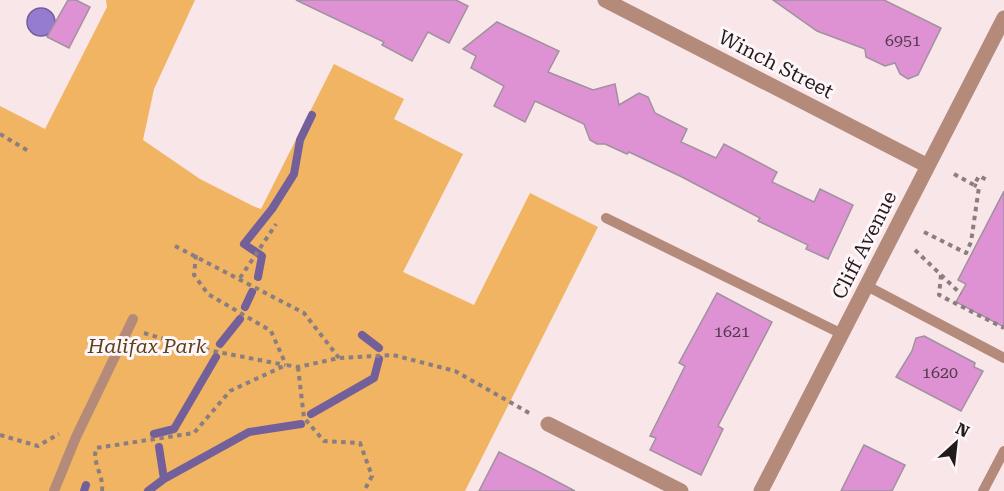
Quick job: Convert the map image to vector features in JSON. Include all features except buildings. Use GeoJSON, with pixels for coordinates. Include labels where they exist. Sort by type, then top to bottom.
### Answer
{"type":"FeatureCollection","features":[{"type":"Feature","properties":{"kind":"street","name":"Winch Street"},"geometry":{"type":"LineString","coordinates":[[604,0],[928,166]]}},
{"type":"Feature","properties":{"kind":"street","name":"Cliff Avenue"},"geometry":{"type":"LineString","coordinates":[[761,491],[1004,18]]}},
{"type":"Feature","properties":{"kind":"street"},"geometry":{"type":"LineString","coordinates":[[548,424],[681,491]]}},
{"type":"Feature","properties":{"kind":"lane"},"geometry":{"type":"LineString","coordinates":[[606,218],[842,334]]}},
{"type":"Feature","properties":{"kind":"lane"},"geometry":{"type":"LineString","coordinates":[[867,286],[1004,358]]}},
{"type":"Feature","properties":{"kind":"lane"},"geometry":{"type":"LineString","coordinates":[[54,491],[79,429],[131,324]]}},
{"type":"Feature","properties":{"kind":"lane"},"geometry":{"type":"LineString","coordinates":[[983,491],[1004,451]]}},
{"type":"Feature","properties":{"kind":"path"},"geometry":{"type":"LineString","coordinates":[[0,134],[30,152]]}},
{"type":"Feature","properties":{"kind":"path"},"geometry":{"type":"LineString","coordinates":[[924,232],[966,253],[971,242],[979,187],[954,174]]}},
{"type":"Feature","properties":{"kind":"path"},"geometry":{"type":"LineString","coordinates":[[974,185],[979,176],[989,181]]}},
{"type":"Feature","properties":{"kind":"path"},"geometry":{"type":"LineString","coordinates":[[240,278],[276,224]]}},
{"type":"Feature","properties":{"kind":"path"},"geometry":{"type":"LineString","coordinates":[[175,246],[304,313],[339,358]]}},
{"type":"Feature","properties":{"kind":"path"},"geometry":{"type":"LineString","coordinates":[[915,250],[961,294]]}},
{"type":"Feature","properties":{"kind":"path"},"geometry":{"type":"LineString","coordinates":[[196,255],[194,275],[208,294],[271,331],[286,365]]}},
{"type":"Feature","properties":{"kind":"path"},"geometry":{"type":"LineString","coordinates":[[941,275],[939,295],[1004,328]]}},
{"type":"Feature","properties":{"kind":"path"},"geometry":{"type":"LineString","coordinates":[[131,324],[187,346],[298,367],[339,358],[393,354],[455,371],[548,424]]}},
{"type":"Feature","properties":{"kind":"path"},"geometry":{"type":"LineString","coordinates":[[102,491],[102,484],[93,459],[96,448],[194,433],[230,391],[286,365]]}},
{"type":"Feature","properties":{"kind":"path"},"geometry":{"type":"LineString","coordinates":[[298,367],[304,418],[324,441],[360,442],[372,476],[364,491]]}},
{"type":"Feature","properties":{"kind":"path"},"geometry":{"type":"LineString","coordinates":[[0,435],[38,446],[65,430],[79,429]]}},
{"type":"Feature","properties":{"kind":"green space","name":"Halifax Park"},"geometry":{"type":"Polygon","coordinates":[[[106,0],[195,0],[154,89],[143,140],[200,179],[253,206],[261,209],[334,64],[404,99],[394,119],[463,154],[403,272],[474,305],[530,193],[598,227],[465,491],[0,491],[0,106],[45,129],[107,7],[106,0]]]}},
{"type":"Feature","properties":{"kind":"shaded area"},"geometry":{"type":"Polygon","coordinates":[[[41,8],[51,12],[55,22],[51,32],[41,36],[31,32],[27,22],[31,12],[41,8]]]}},
{"type":"Feature","properties":{"kind":"waterway"},"geometry":{"type":"LineString","coordinates":[[258,277],[262,256],[244,244],[272,209],[294,174],[300,140],[312,115]]}},
{"type":"Feature","properties":{"kind":"waterway"},"geometry":{"type":"LineString","coordinates":[[245,307],[252,292]]}},
{"type":"Feature","properties":{"kind":"waterway"},"geometry":{"type":"LineString","coordinates":[[220,344],[240,319]]}},
{"type":"Feature","properties":{"kind":"waterway"},"geometry":{"type":"LineString","coordinates":[[362,335],[379,348]]}},
{"type":"Feature","properties":{"kind":"waterway"},"geometry":{"type":"LineString","coordinates":[[154,434],[174,429],[216,357]]}},
{"type":"Feature","properties":{"kind":"waterway"},"geometry":{"type":"LineString","coordinates":[[311,414],[374,378],[379,359]]}},
{"type":"Feature","properties":{"kind":"waterway"},"geometry":{"type":"LineString","coordinates":[[164,479],[249,432],[301,424]]}},
{"type":"Feature","properties":{"kind":"waterway"},"geometry":{"type":"LineString","coordinates":[[148,491],[164,479],[159,447]]}},
{"type":"Feature","properties":{"kind":"waterway"},"geometry":{"type":"LineString","coordinates":[[84,491],[86,485]]}}]}
